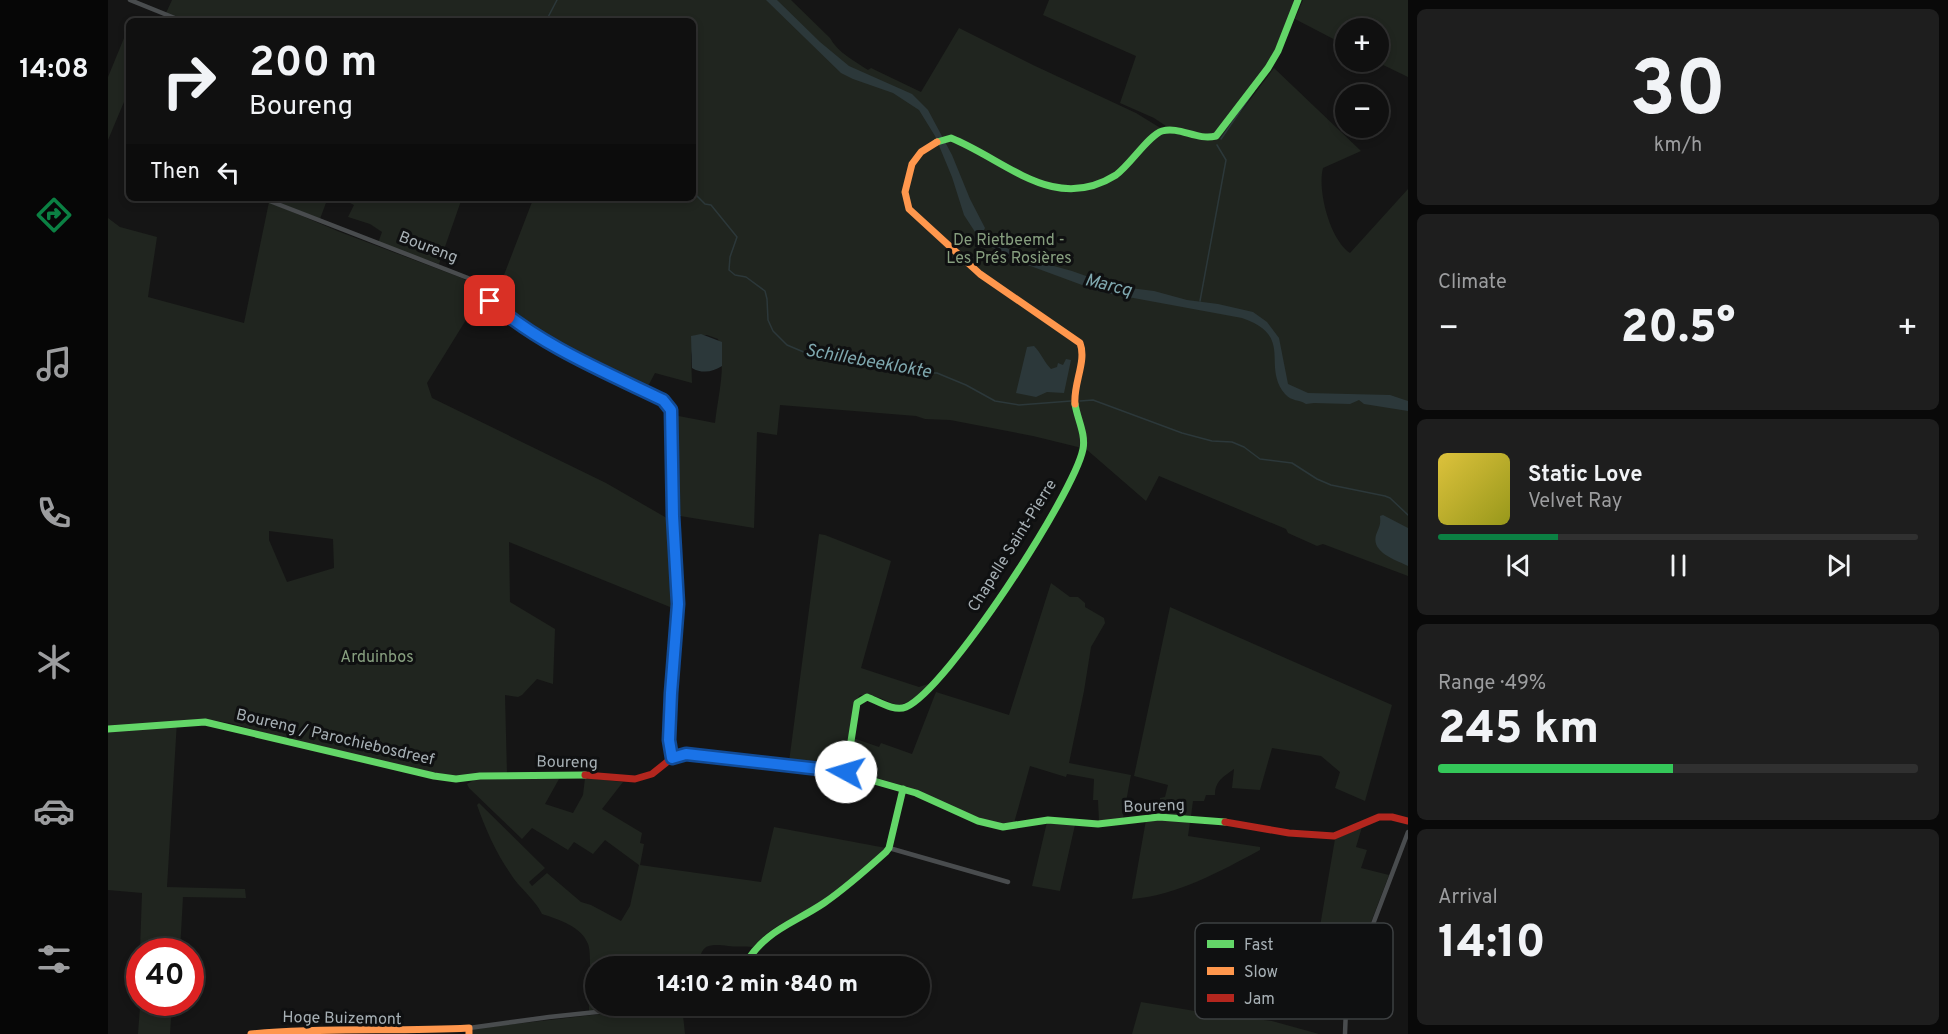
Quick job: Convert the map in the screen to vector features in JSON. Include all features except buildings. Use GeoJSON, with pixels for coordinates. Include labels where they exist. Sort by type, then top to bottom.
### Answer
{"type":"FeatureCollection","features":[{"type":"Feature","properties":{"kind":"street"},"geometry":{"type":"LineString","coordinates":[[130,0],[175,18]]}},
{"type":"Feature","properties":{"kind":"street","name":"Chapelle Saint-Pierre"},"geometry":{"type":"LineString","coordinates":[[846,772],[857,703],[867,697],[894,707],[906,707],[915,702],[937,679],[973,634],[1038,538],[1072,477],[1084,446],[1074,404],[1083,351],[1080,343],[980,274],[909,209],[905,199],[905,190],[913,159],[920,151],[948,138],[965,144],[1012,170],[1053,188],[1077,190],[1103,183],[1118,174],[1159,132],[1177,131],[1208,138],[1216,136],[1268,68],[1278,51],[1298,0]]}},
{"type":"Feature","properties":{"kind":"street","name":"Boureng"},"geometry":{"type":"LineString","coordinates":[[270,201],[468,278],[479,286],[490,301],[524,328],[557,348],[668,405],[671,410],[673,516],[678,604],[669,740],[672,758]]}},
{"type":"Feature","properties":{"kind":"street","name":"Boureng / Parochiebosdreef"},"geometry":{"type":"LineString","coordinates":[[108,729],[208,723],[434,776],[456,778]]}},
{"type":"Feature","properties":{"kind":"street","name":"Boureng"},"geometry":{"type":"LineString","coordinates":[[456,778],[585,775],[635,779],[652,774],[672,758],[686,754],[846,772],[903,789],[978,821],[1003,827],[1048,820],[1098,824],[1176,817],[1233,823],[1289,833],[1334,836],[1379,817],[1408,821]]}},
{"type":"Feature","properties":{"kind":"street"},"geometry":{"type":"LineString","coordinates":[[750,956],[773,931],[823,904],[881,857],[889,848],[903,789]]}},
{"type":"Feature","properties":{"kind":"street"},"geometry":{"type":"LineString","coordinates":[[1373,923],[1408,832]]}},
{"type":"Feature","properties":{"kind":"street"},"geometry":{"type":"LineString","coordinates":[[889,848],[1008,882]]}},
{"type":"Feature","properties":{"kind":"street","name":"Hoge Buizemont"},"geometry":{"type":"LineString","coordinates":[[251,1034],[290,1030],[438,1034],[585,1013]]}},
{"type":"Feature","properties":{"kind":"street"},"geometry":{"type":"LineString","coordinates":[[1345,1034],[1346,1019]]}},
{"type":"Feature","properties":{"kind":"green space","name":"De Rietbeemd - Les Prés Rosières"},"geometry":{"type":"Polygon","coordinates":[[[172,0],[791,0],[847,56],[868,70],[871,68],[921,92],[959,28],[1136,113],[1162,129],[1209,140],[1237,112],[1240,113],[1274,68],[1335,126],[1335,138],[1347,138],[1361,151],[1323,168],[1322,189],[1327,214],[1336,237],[1343,247],[1350,253],[1408,189],[1408,576],[1323,544],[1317,546],[1288,533],[1286,529],[1159,476],[1146,501],[1086,449],[1033,436],[916,416],[780,405],[777,435],[757,432],[754,528],[674,515],[673,415],[715,423],[722,370],[718,339],[707,335],[695,335],[691,355],[692,383],[655,373],[646,390],[528,328],[494,301],[531,201],[696,201],[696,18],[179,18],[166,13],[172,0]]]}},
{"type":"Feature","properties":{"kind":"green space"},"geometry":{"type":"Polygon","coordinates":[[[1049,0],[1295,0],[1275,50],[1263,72],[1212,136],[1169,128],[1154,118],[1120,103],[1136,56],[1043,15],[1049,0]]]}},
{"type":"Feature","properties":{"kind":"green space"},"geometry":{"type":"Polygon","coordinates":[[[1303,0],[1408,0],[1408,77],[1389,68],[1389,18],[1335,18],[1335,40],[1295,19],[1303,0]]]}},
{"type":"Feature","properties":{"kind":"green space"},"geometry":{"type":"Polygon","coordinates":[[[126,33],[126,97],[108,140],[108,77],[126,33]]]}},
{"type":"Feature","properties":{"kind":"green space"},"geometry":{"type":"Polygon","coordinates":[[[275,201],[327,201],[320,219],[275,201]]]}},
{"type":"Feature","properties":{"kind":"green space"},"geometry":{"type":"Polygon","coordinates":[[[351,201],[461,201],[439,264],[378,243],[382,232],[370,224],[348,217],[354,205],[350,203],[351,201]]]}},
{"type":"Feature","properties":{"kind":"green space","name":"Arduinbos"},"geometry":{"type":"Polygon","coordinates":[[[269,202],[340,232],[462,278],[482,294],[427,383],[432,398],[606,483],[670,521],[675,609],[509,542],[510,602],[555,629],[553,684],[537,679],[518,697],[505,695],[507,774],[458,776],[434,773],[230,723],[204,719],[177,721],[167,887],[245,889],[246,898],[183,897],[181,938],[140,938],[142,893],[108,890],[108,218],[120,227],[157,237],[148,297],[244,323],[269,202]],[[269,531],[269,540],[287,582],[334,568],[333,539],[269,531]]]}},
{"type":"Feature","properties":{"kind":"green space"},"geometry":{"type":"Polygon","coordinates":[[[819,534],[891,561],[861,668],[919,687],[929,685],[907,702],[900,704],[860,695],[855,703],[853,738],[879,747],[881,743],[912,754],[936,692],[1009,715],[1051,583],[1070,597],[1078,597],[1085,603],[1085,607],[1104,618],[1105,623],[1091,647],[1069,763],[1131,775],[1123,818],[1099,822],[1098,800],[1093,800],[1094,779],[1067,774],[1066,777],[1030,766],[1014,823],[1002,824],[987,821],[900,785],[844,768],[789,762],[819,534]]]}},
{"type":"Feature","properties":{"kind":"green space"},"geometry":{"type":"Polygon","coordinates":[[[1170,607],[1392,705],[1365,801],[1335,788],[1340,772],[1321,756],[1272,748],[1260,790],[1232,788],[1234,769],[1218,783],[1215,795],[1206,795],[1204,801],[1193,801],[1191,816],[1160,814],[1160,798],[1165,797],[1168,785],[1134,776],[1170,607]]]}},
{"type":"Feature","properties":{"kind":"green space"},"geometry":{"type":"Polygon","coordinates":[[[585,778],[623,782],[602,809],[642,833],[640,843],[644,844],[640,865],[761,882],[774,827],[886,848],[870,865],[838,891],[784,922],[753,947],[708,946],[701,956],[590,956],[588,944],[581,933],[569,924],[542,914],[514,878],[491,840],[477,805],[479,803],[545,868],[529,882],[532,886],[547,873],[581,902],[621,921],[630,906],[639,865],[605,840],[593,854],[574,842],[568,850],[532,828],[522,839],[467,784],[476,779],[559,779],[545,804],[573,813],[583,795],[585,778]]]}},
{"type":"Feature","properties":{"kind":"green space"},"geometry":{"type":"Polygon","coordinates":[[[1165,819],[1190,822],[1188,836],[1260,847],[1260,850],[1182,888],[1132,899],[1146,820],[1165,819]]]}},
{"type":"Feature","properties":{"kind":"green space"},"geometry":{"type":"Polygon","coordinates":[[[1047,822],[1075,825],[1060,891],[1032,886],[1047,822]]]}},
{"type":"Feature","properties":{"kind":"green space"},"geometry":{"type":"Polygon","coordinates":[[[1362,827],[1356,847],[1367,850],[1361,868],[1389,875],[1371,923],[1321,923],[1335,839],[1362,827]]]}},
{"type":"Feature","properties":{"kind":"green space"},"geometry":{"type":"Polygon","coordinates":[[[1141,1002],[1195,1011],[1195,1019],[1256,1019],[1272,1021],[1319,1034],[1132,1034],[1141,1002]]]}},
{"type":"Feature","properties":{"kind":"green space","name":"Arduinbos"},"geometry":{"type":"Polygon","coordinates":[[[139,1016],[171,1016],[170,1034],[138,1034],[139,1016]]]}},
{"type":"Feature","properties":{"kind":"green space"},"geometry":{"type":"Polygon","coordinates":[[[585,1016],[683,1016],[685,1034],[473,1034],[473,1029],[585,1016]]]}},
{"type":"Feature","properties":{"kind":"water","name":"Marcq"},"geometry":{"type":"Polygon","coordinates":[[[766,0],[777,0],[820,42],[849,66],[912,94],[928,110],[952,155],[984,230],[994,240],[1021,257],[1072,271],[1114,286],[1154,291],[1187,300],[1253,312],[1267,322],[1279,338],[1288,384],[1308,393],[1390,395],[1408,401],[1408,411],[1364,404],[1359,400],[1350,404],[1306,404],[1293,399],[1285,394],[1278,383],[1273,342],[1268,333],[1258,325],[1242,318],[1101,292],[998,252],[977,235],[964,215],[952,177],[935,136],[919,110],[893,93],[841,73],[766,0]]]}},
{"type":"Feature","properties":{"kind":"water"},"geometry":{"type":"Polygon","coordinates":[[[701,334],[722,342],[722,366],[715,370],[704,372],[692,368],[691,336],[701,334]]]}},
{"type":"Feature","properties":{"kind":"water"},"geometry":{"type":"Polygon","coordinates":[[[1034,346],[1051,369],[1057,367],[1058,363],[1063,365],[1066,359],[1071,360],[1064,393],[1047,392],[1036,397],[1016,393],[1027,347],[1034,346]]]}},
{"type":"Feature","properties":{"kind":"water"},"geometry":{"type":"Polygon","coordinates":[[[1383,515],[1408,528],[1408,566],[1386,555],[1377,547],[1376,535],[1380,516],[1383,515]]]}},
{"type":"Feature","properties":{"kind":"waterway","name":"Schillebeeklokte"},"geometry":{"type":"LineString","coordinates":[[548,18],[557,0]]}},
{"type":"Feature","properties":{"kind":"waterway"},"geometry":{"type":"LineString","coordinates":[[1221,139],[1254,91]]}},
{"type":"Feature","properties":{"kind":"waterway"},"geometry":{"type":"LineString","coordinates":[[1200,301],[1226,160],[1217,145]]}},
{"type":"Feature","properties":{"kind":"waterway","name":"Schillebeeklokte"},"geometry":{"type":"LineString","coordinates":[[696,195],[705,204],[711,205],[737,237],[730,257],[729,270],[735,275],[746,277],[765,291],[768,320],[773,331],[787,345],[806,353],[838,358],[858,356],[869,360],[891,362],[922,373],[937,373],[966,385],[995,401],[1019,405],[1071,401]]}},
{"type":"Feature","properties":{"kind":"waterway","name":"Schillebeeklokte"},"geometry":{"type":"LineString","coordinates":[[1080,401],[1093,400],[1182,433],[1212,441],[1232,442],[1244,447],[1260,459],[1292,463],[1331,485],[1390,498],[1408,515]]}},
{"type":"Feature","properties":{"kind":"traffic: fast"},"geometry":{"type":"LineString","coordinates":[[937,142],[951,138],[1011,170],[1051,186],[1072,189],[1093,186],[1116,175],[1151,138],[1162,131],[1175,130],[1202,137],[1216,136],[1268,68],[1278,51],[1298,0]]}},
{"type":"Feature","properties":{"kind":"traffic: fast"},"geometry":{"type":"LineString","coordinates":[[846,773],[857,703],[867,697],[891,707],[901,708],[906,707],[925,693],[978,629],[1034,546],[1057,506],[1083,449],[1084,443],[1075,404]]}},
{"type":"Feature","properties":{"kind":"traffic: fast"},"geometry":{"type":"LineString","coordinates":[[108,729],[205,722],[434,776],[456,779],[480,776],[585,775]]}},
{"type":"Feature","properties":{"kind":"traffic: fast"},"geometry":{"type":"LineString","coordinates":[[800,768],[846,773],[916,793],[978,821],[1003,827],[1048,820],[1098,824],[1159,817],[1225,822]]}},
{"type":"Feature","properties":{"kind":"traffic: fast"},"geometry":{"type":"LineString","coordinates":[[751,956],[770,936],[832,897],[886,852],[889,848],[903,789]]}},
{"type":"Feature","properties":{"kind":"traffic: slow"},"geometry":{"type":"LineString","coordinates":[[937,142],[921,152],[912,164],[905,192],[909,209],[980,274],[1080,343],[1082,357],[1075,404]]}},
{"type":"Feature","properties":{"kind":"traffic: slow"},"geometry":{"type":"LineString","coordinates":[[251,1034],[469,1028],[469,1034]]}},
{"type":"Feature","properties":{"kind":"traffic: jam"},"geometry":{"type":"LineString","coordinates":[[585,775],[635,779],[652,774],[672,758],[686,754],[800,768]]}},
{"type":"Feature","properties":{"kind":"traffic: jam"},"geometry":{"type":"LineString","coordinates":[[1225,822],[1289,833],[1334,836],[1379,817],[1408,821]]}},
{"type":"Feature","properties":{"kind":"route"},"geometry":{"type":"LineString","coordinates":[[490,301],[524,328],[557,348],[663,400],[671,410],[671,470],[678,604],[669,740],[672,758],[686,754],[846,772]]}}]}
